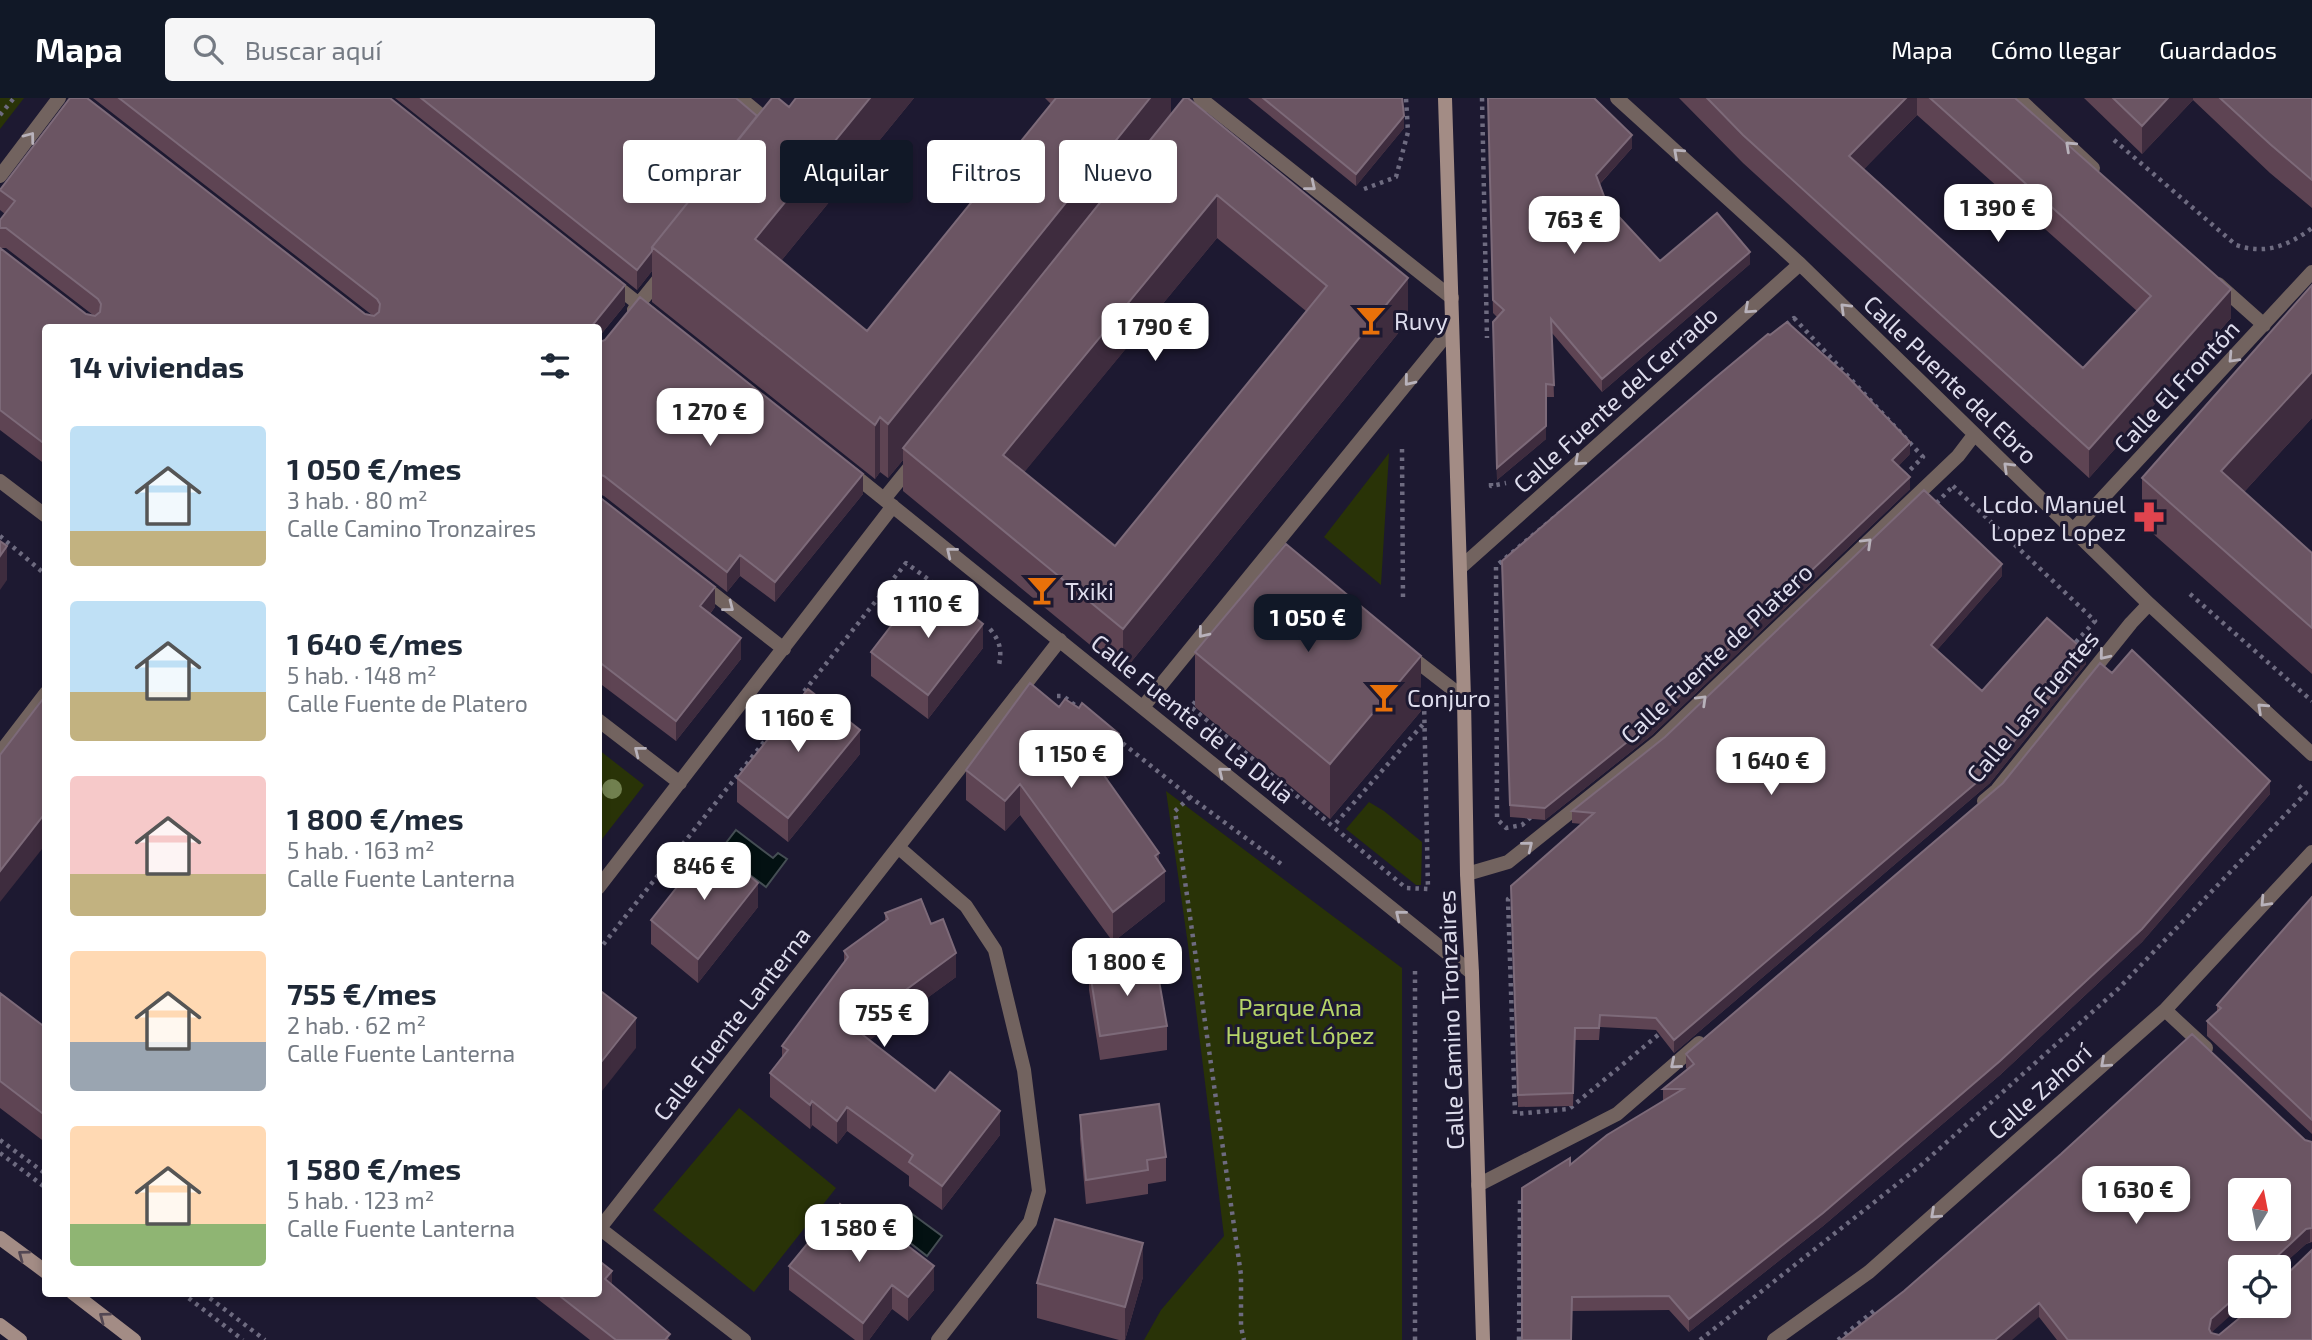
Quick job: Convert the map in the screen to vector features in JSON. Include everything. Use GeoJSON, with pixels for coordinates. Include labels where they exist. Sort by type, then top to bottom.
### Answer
{"type":"FeatureCollection","features":[{"type":"Feature","properties":{"kind":"street"},"geometry":{"type":"LineString","coordinates":[[0,176],[59,98]]}},
{"type":"Feature","properties":{"kind":"street"},"geometry":{"type":"LineString","coordinates":[[740,98],[778,129]]}},
{"type":"Feature","properties":{"kind":"street","name":"Calle Puente del Ebro"},"geometry":{"type":"LineString","coordinates":[[1617,98],[1800,264],[2149,604],[2312,754]]}},
{"type":"Feature","properties":{"kind":"street"},"geometry":{"type":"LineString","coordinates":[[2018,98],[2107,181]]}},
{"type":"Feature","properties":{"kind":"street","name":"Calle Camino Tronzaires"},"geometry":{"type":"LineString","coordinates":[[1445,99],[1483,1340]]}},
{"type":"Feature","properties":{"kind":"street"},"geometry":{"type":"LineString","coordinates":[[1178,134],[1202,100],[1452,298]]}},
{"type":"Feature","properties":{"kind":"street"},"geometry":{"type":"LineString","coordinates":[[623,324],[674,260]]}},
{"type":"Feature","properties":{"kind":"street","name":"Calle Fuente del Cerrado"},"geometry":{"type":"LineString","coordinates":[[1460,568],[1800,264]]}},
{"type":"Feature","properties":{"kind":"street"},"geometry":{"type":"LineString","coordinates":[[596,270],[664,324]]}},
{"type":"Feature","properties":{"kind":"street"},"geometry":{"type":"LineString","coordinates":[[2206,272],[2264,325]]}},
{"type":"Feature","properties":{"kind":"street","name":"Calle El Frontón"},"geometry":{"type":"LineString","coordinates":[[2073,530],[2312,272]]}},
{"type":"Feature","properties":{"kind":"street"},"geometry":{"type":"LineString","coordinates":[[1143,707],[1278,552],[1452,328]]}},
{"type":"Feature","properties":{"kind":"street","name":"Calle Fuente de Platero"},"geometry":{"type":"LineString","coordinates":[[1467,874],[1508,862],[1658,742],[1958,456],[1974,435]]}},
{"type":"Feature","properties":{"kind":"street"},"geometry":{"type":"LineString","coordinates":[[602,883],[783,649],[925,449]]}},
{"type":"Feature","properties":{"kind":"street","name":"Calle Fuente de La Dula"},"geometry":{"type":"LineString","coordinates":[[842,465],[1472,973]]}},
{"type":"Feature","properties":{"kind":"street"},"geometry":{"type":"LineString","coordinates":[[0,481],[42,513]]}},
{"type":"Feature","properties":{"kind":"street"},"geometry":{"type":"LineString","coordinates":[[686,572],[783,649]]}},
{"type":"Feature","properties":{"kind":"street","name":"Calle Las Fuentes"},"geometry":{"type":"LineString","coordinates":[[1976,807],[1997,789],[2124,631],[2149,604]]}},
{"type":"Feature","properties":{"kind":"street","name":"Calle Fuente Lanterna"},"geometry":{"type":"LineString","coordinates":[[602,1223],[1060,640]]}},
{"type":"Feature","properties":{"kind":"street"},"geometry":{"type":"LineString","coordinates":[[1399,647],[1464,698]]}},
{"type":"Feature","properties":{"kind":"street"},"geometry":{"type":"LineString","coordinates":[[0,753],[42,698]]}},
{"type":"Feature","properties":{"kind":"street"},"geometry":{"type":"LineString","coordinates":[[602,723],[680,783]]}},
{"type":"Feature","properties":{"kind":"street"},"geometry":{"type":"LineString","coordinates":[[898,847],[966,906],[995,950],[1024,1070],[1039,1191],[1030,1222],[938,1340]]}},
{"type":"Feature","properties":{"kind":"street","name":"Calle Zahorí"},"geometry":{"type":"LineString","coordinates":[[1774,1340],[1869,1272],[2165,1010],[2312,852]]}},
{"type":"Feature","properties":{"kind":"street"},"geometry":{"type":"LineString","coordinates":[[2165,1010],[2221,1061]]}},
{"type":"Feature","properties":{"kind":"street"},"geometry":{"type":"LineString","coordinates":[[1478,1185],[1616,1114],[1712,1032]]}},
{"type":"Feature","properties":{"kind":"street","name":"Calle Fuente Lanterna"},"geometry":{"type":"LineString","coordinates":[[602,1229],[744,1340]]}},
{"type":"Feature","properties":{"kind":"street"},"geometry":{"type":"LineString","coordinates":[[0,1238],[42,1269]]}},
{"type":"Feature","properties":{"kind":"street"},"geometry":{"type":"LineString","coordinates":[[78,1297],[134,1340]]}},
{"type":"Feature","properties":{"kind":"street"},"geometry":{"type":"LineString","coordinates":[[0,1325],[20,1340]]}},
{"type":"Feature","properties":{"kind":"path"},"geometry":{"type":"LineString","coordinates":[[0,115],[14,98]]}},
{"type":"Feature","properties":{"kind":"path"},"geometry":{"type":"LineString","coordinates":[[1356,192],[1396,177],[1408,132],[1406,98]]}},
{"type":"Feature","properties":{"kind":"path"},"geometry":{"type":"LineString","coordinates":[[1482,98],[1488,348]]}},
{"type":"Feature","properties":{"kind":"path"},"geometry":{"type":"LineString","coordinates":[[2106,133],[2236,246],[2250,250],[2277,248],[2312,228]]}},
{"type":"Feature","properties":{"kind":"path"},"geometry":{"type":"LineString","coordinates":[[1794,318],[1923,457],[1827,553],[1715,654],[1522,825],[1506,828],[1497,819],[1496,566],[1794,318]]}},
{"type":"Feature","properties":{"kind":"path"},"geometry":{"type":"LineString","coordinates":[[1402,449],[1403,600]]}},
{"type":"Feature","properties":{"kind":"path"},"geometry":{"type":"LineString","coordinates":[[1490,472],[1491,486],[1515,482]]}},
{"type":"Feature","properties":{"kind":"path"},"geometry":{"type":"LineString","coordinates":[[1953,486],[2095,621],[1960,770],[1817,903],[1569,1109],[1515,1114],[1508,899],[1666,769],[1815,628],[1953,486]]}},
{"type":"Feature","properties":{"kind":"path"},"geometry":{"type":"LineString","coordinates":[[0,536],[42,572]]}},
{"type":"Feature","properties":{"kind":"path"},"geometry":{"type":"LineString","coordinates":[[602,946],[906,563],[940,588]]}},
{"type":"Feature","properties":{"kind":"path"},"geometry":{"type":"LineString","coordinates":[[1286,591],[1424,700],[1425,722],[1428,889],[1406,888],[1191,707],[1286,591]]}},
{"type":"Feature","properties":{"kind":"path"},"geometry":{"type":"LineString","coordinates":[[2188,593],[2312,701]]}},
{"type":"Feature","properties":{"kind":"path"},"geometry":{"type":"LineString","coordinates":[[985,621],[998,639],[1002,652],[998,671]]}},
{"type":"Feature","properties":{"kind":"path"},"geometry":{"type":"LineString","coordinates":[[1047,698],[1063,696],[1078,708]]}},
{"type":"Feature","properties":{"kind":"path"},"geometry":{"type":"LineString","coordinates":[[1333,827],[1425,722]]}},
{"type":"Feature","properties":{"kind":"path"},"geometry":{"type":"LineString","coordinates":[[1109,732],[1190,797],[1286,868]]}},
{"type":"Feature","properties":{"kind":"path"},"geometry":{"type":"LineString","coordinates":[[1700,1340],[1920,1166],[2118,989],[2306,793],[2292,779]]}},
{"type":"Feature","properties":{"kind":"path"},"geometry":{"type":"LineString","coordinates":[[1190,797],[1175,811],[1241,1275],[1241,1327],[1244,1340]]}},
{"type":"Feature","properties":{"kind":"path"},"geometry":{"type":"LineString","coordinates":[[1415,962],[1415,1340]]}},
{"type":"Feature","properties":{"kind":"path"},"geometry":{"type":"LineString","coordinates":[[0,1140],[42,1171]]}},
{"type":"Feature","properties":{"kind":"path"},"geometry":{"type":"LineString","coordinates":[[0,1153],[42,1185]]}},
{"type":"Feature","properties":{"kind":"path"},"geometry":{"type":"LineString","coordinates":[[1519,1340],[1521,1198]]}},
{"type":"Feature","properties":{"kind":"path"},"geometry":{"type":"LineString","coordinates":[[187,1297],[243,1340]]}},
{"type":"Feature","properties":{"kind":"path"},"geometry":{"type":"LineString","coordinates":[[208,1297],[265,1340]]}},
{"type":"Feature","properties":{"kind":"path"},"geometry":{"type":"LineString","coordinates":[[1838,1340],[1880,1306]]}},
{"type":"Feature","properties":{"kind":"green space"},"geometry":{"type":"Polygon","coordinates":[[[0,98],[24,98],[0,129],[0,98]]]}},
{"type":"Feature","properties":{"kind":"green space"},"geometry":{"type":"Polygon","coordinates":[[[1389,453],[1381,585],[1324,537],[1389,453]]]}},
{"type":"Feature","properties":{"kind":"green space"},"geometry":{"type":"Polygon","coordinates":[[[602,752],[644,785],[602,839],[602,752]]]}},
{"type":"Feature","properties":{"kind":"green space","name":"Parque Ana Huguet López"},"geometry":{"type":"Polygon","coordinates":[[[1166,791],[1402,968],[1402,1340],[1144,1340],[1161,1310],[1224,1236],[1166,791]]]}},
{"type":"Feature","properties":{"kind":"green space"},"geometry":{"type":"Polygon","coordinates":[[[1369,802],[1422,842],[1421,885],[1416,885],[1346,829],[1369,802]]]}},
{"type":"Feature","properties":{"kind":"green space"},"geometry":{"type":"Polygon","coordinates":[[[739,1108],[836,1188],[754,1292],[653,1210],[739,1108]]]}},
{"type":"Feature","properties":{"kind":"shaded area"},"geometry":{"type":"Polygon","coordinates":[[[736,830],[773,858],[778,853],[787,859],[766,887],[719,852],[736,830]]]}},
{"type":"Feature","properties":{"kind":"shaded area"},"geometry":{"type":"Polygon","coordinates":[[[900,1205],[942,1236],[927,1256],[886,1224],[900,1205]]]}},
{"type":"Feature","properties":{"kind":"building"},"geometry":{"type":"Polygon","coordinates":[[[70,98],[87,98],[365,314],[374,316],[379,312],[380,304],[377,299],[119,98],[390,98],[625,285],[593,324],[42,324],[42,442],[0,410],[0,248],[86,314],[95,316],[100,312],[101,304],[6,228],[0,228],[0,220],[15,201],[0,190],[70,98]]]}},
{"type":"Feature","properties":{"kind":"building"},"geometry":{"type":"Polygon","coordinates":[[[421,98],[736,98],[757,116],[738,140],[623,140],[623,203],[687,203],[637,270],[421,98]]]}},
{"type":"Feature","properties":{"kind":"building"},"geometry":{"type":"Polygon","coordinates":[[[772,98],[778,98],[789,107],[796,98],[870,98],[836,140],[780,140],[780,203],[784,203],[755,239],[867,331],[971,203],[1045,203],[1045,140],[1022,140],[1056,98],[1150,98],[1116,140],[1059,140],[1059,203],[1066,203],[888,424],[880,417],[875,425],[652,247],[687,203],[766,203],[766,140],[738,140],[772,98]]]}},
{"type":"Feature","properties":{"kind":"building"},"geometry":{"type":"Polygon","coordinates":[[[1184,98],[1188,98],[1408,278],[1123,629],[903,448],[1100,203],[1177,203],[1177,140],[1150,140],[1184,98]],[[1217,195],[1003,455],[1115,546],[1327,286],[1217,195]]]}},
{"type":"Feature","properties":{"kind":"building"},"geometry":{"type":"Polygon","coordinates":[[[1263,98],[1402,98],[1404,116],[1356,174],[1263,98]]]}},
{"type":"Feature","properties":{"kind":"building"},"geometry":{"type":"Polygon","coordinates":[[[1488,98],[1594,98],[1632,135],[1596,175],[1607,204],[1660,261],[1717,213],[1750,252],[1602,379],[1551,319],[1554,385],[1546,384],[1546,426],[1497,468],[1493,322],[1504,310],[1493,300],[1488,98]]]}},
{"type":"Feature","properties":{"kind":"building"},"geometry":{"type":"Polygon","coordinates":[[[1707,98],[1906,98],[1849,156],[2083,368],[2151,296],[1930,98],[2015,98],[2231,289],[2089,449],[1743,135],[1707,98]]]}},
{"type":"Feature","properties":{"kind":"building"},"geometry":{"type":"Polygon","coordinates":[[[2113,98],[2168,98],[2142,126],[2113,98]]]}},
{"type":"Feature","properties":{"kind":"building"},"geometry":{"type":"Polygon","coordinates":[[[2220,98],[2312,98],[2312,180],[2270,144],[2220,98]]]}},
{"type":"Feature","properties":{"kind":"building"},"geometry":{"type":"Polygon","coordinates":[[[2312,285],[2312,372],[2221,471],[2312,553],[2312,628],[2142,478],[2312,285]]]}},
{"type":"Feature","properties":{"kind":"building"},"geometry":{"type":"Polygon","coordinates":[[[640,297],[863,474],[775,582],[740,555],[727,572],[602,475],[602,341],[640,297]]]}},
{"type":"Feature","properties":{"kind":"building"},"geometry":{"type":"Polygon","coordinates":[[[1787,322],[1846,375],[1910,442],[1892,460],[1910,477],[1652,722],[1545,808],[1510,805],[1502,561],[1715,378],[1768,334],[1787,322]]]}},
{"type":"Feature","properties":{"kind":"building"},"geometry":{"type":"Polygon","coordinates":[[[1924,490],[2002,564],[1931,645],[1982,691],[2047,618],[2086,652],[1990,771],[1674,1040],[1656,1018],[1600,1015],[1599,1028],[1575,1028],[1573,1093],[1518,1095],[1511,886],[1594,813],[1572,811],[1665,737],[1924,490]]]}},
{"type":"Feature","properties":{"kind":"building"},"geometry":{"type":"Polygon","coordinates":[[[602,499],[715,587],[700,606],[741,638],[676,721],[602,664],[602,499]]]}},
{"type":"Feature","properties":{"kind":"building"},"geometry":{"type":"Polygon","coordinates":[[[0,541],[7,546],[0,556],[0,541]]]}},
{"type":"Feature","properties":{"kind":"building"},"geometry":{"type":"Polygon","coordinates":[[[1286,544],[1421,656],[1330,764],[1195,652],[1286,544]]]}},
{"type":"Feature","properties":{"kind":"building"},"geometry":{"type":"Polygon","coordinates":[[[933,584],[983,624],[928,695],[871,652],[898,617],[903,621],[933,584]]]}},
{"type":"Feature","properties":{"kind":"building"},"geometry":{"type":"Polygon","coordinates":[[[2132,650],[2270,781],[2142,929],[2000,1061],[1823,1213],[1689,1319],[1669,1296],[1572,1297],[1571,1340],[1522,1340],[1522,1188],[1570,1158],[1570,1165],[1607,1135],[1683,1089],[1663,1089],[1694,1064],[1686,1054],[2003,783],[2100,663],[2112,673],[2132,650]]]}},
{"type":"Feature","properties":{"kind":"building"},"geometry":{"type":"Polygon","coordinates":[[[1030,683],[1059,707],[1065,699],[1079,708],[1082,703],[1119,734],[1096,764],[1159,853],[1155,856],[1165,871],[1113,912],[1020,784],[1005,801],[966,770],[1030,683]]]}},
{"type":"Feature","properties":{"kind":"building"},"geometry":{"type":"Polygon","coordinates":[[[808,689],[860,730],[788,818],[737,778],[808,689]]]}},
{"type":"Feature","properties":{"kind":"building"},"geometry":{"type":"Polygon","coordinates":[[[42,700],[42,817],[0,871],[0,755],[42,700]]]}},
{"type":"Feature","properties":{"kind":"building"},"geometry":{"type":"Polygon","coordinates":[[[711,844],[758,883],[698,959],[651,920],[711,844]]]}},
{"type":"Feature","properties":{"kind":"building"},"geometry":{"type":"Polygon","coordinates":[[[2312,897],[2312,1120],[2207,1021],[2221,1008],[2217,1005],[2312,897]]]}},
{"type":"Feature","properties":{"kind":"building"},"geometry":{"type":"Polygon","coordinates":[[[921,899],[931,924],[943,919],[956,953],[854,1028],[935,1091],[950,1072],[1000,1111],[942,1186],[909,1162],[913,1155],[847,1107],[837,1121],[812,1101],[810,1105],[770,1073],[788,1050],[782,1046],[848,957],[844,951],[888,919],[885,913],[921,899]]]}},
{"type":"Feature","properties":{"kind":"building"},"geometry":{"type":"Polygon","coordinates":[[[1137,958],[1140,971],[1157,969],[1167,1026],[1100,1036],[1089,966],[1137,958]]]}},
{"type":"Feature","properties":{"kind":"building"},"geometry":{"type":"Polygon","coordinates":[[[602,992],[636,1018],[602,1061],[602,992]]]}},
{"type":"Feature","properties":{"kind":"building"},"geometry":{"type":"Polygon","coordinates":[[[0,993],[42,1025],[42,1113],[0,1081],[0,993]]]}},
{"type":"Feature","properties":{"kind":"building"},"geometry":{"type":"Polygon","coordinates":[[[2192,1034],[2305,1140],[2312,1142],[2312,1228],[2306,1229],[2278,1255],[2228,1255],[2228,1304],[2211,1319],[2209,1329],[2211,1333],[2219,1335],[2240,1318],[2291,1318],[2291,1270],[2312,1250],[2312,1340],[2068,1340],[2039,1303],[1995,1340],[1841,1340],[1904,1291],[2061,1154],[2192,1034]]]}},
{"type":"Feature","properties":{"kind":"building"},"geometry":{"type":"Polygon","coordinates":[[[1159,1104],[1166,1157],[1147,1160],[1148,1170],[1086,1180],[1080,1115],[1159,1104]]]}},
{"type":"Feature","properties":{"kind":"building"},"geometry":{"type":"Polygon","coordinates":[[[840,1204],[878,1234],[883,1227],[934,1266],[908,1297],[892,1285],[863,1323],[789,1266],[840,1204]]]}},
{"type":"Feature","properties":{"kind":"building"},"geometry":{"type":"Polygon","coordinates":[[[1055,1219],[1143,1243],[1125,1307],[1037,1283],[1055,1219]]]}},
{"type":"Feature","properties":{"kind":"building"},"geometry":{"type":"Polygon","coordinates":[[[602,1263],[612,1271],[605,1279],[670,1334],[665,1340],[616,1340],[561,1297],[602,1297],[602,1263]]]}},
{"type":"Feature","properties":{"kind":"place","name":"Ruvy"},"geometry":{"type":"Point","coordinates":[1371,320]}},
{"type":"Feature","properties":{"kind":"place","name":"Lcdo. Manuel Lopez Lopez"},"geometry":{"type":"Point","coordinates":[2149,517]}},
{"type":"Feature","properties":{"kind":"place","name":"Txiki"},"geometry":{"type":"Point","coordinates":[1042,590]}},
{"type":"Feature","properties":{"kind":"place","name":"Conjuro"},"geometry":{"type":"Point","coordinates":[1384,697]}}]}
